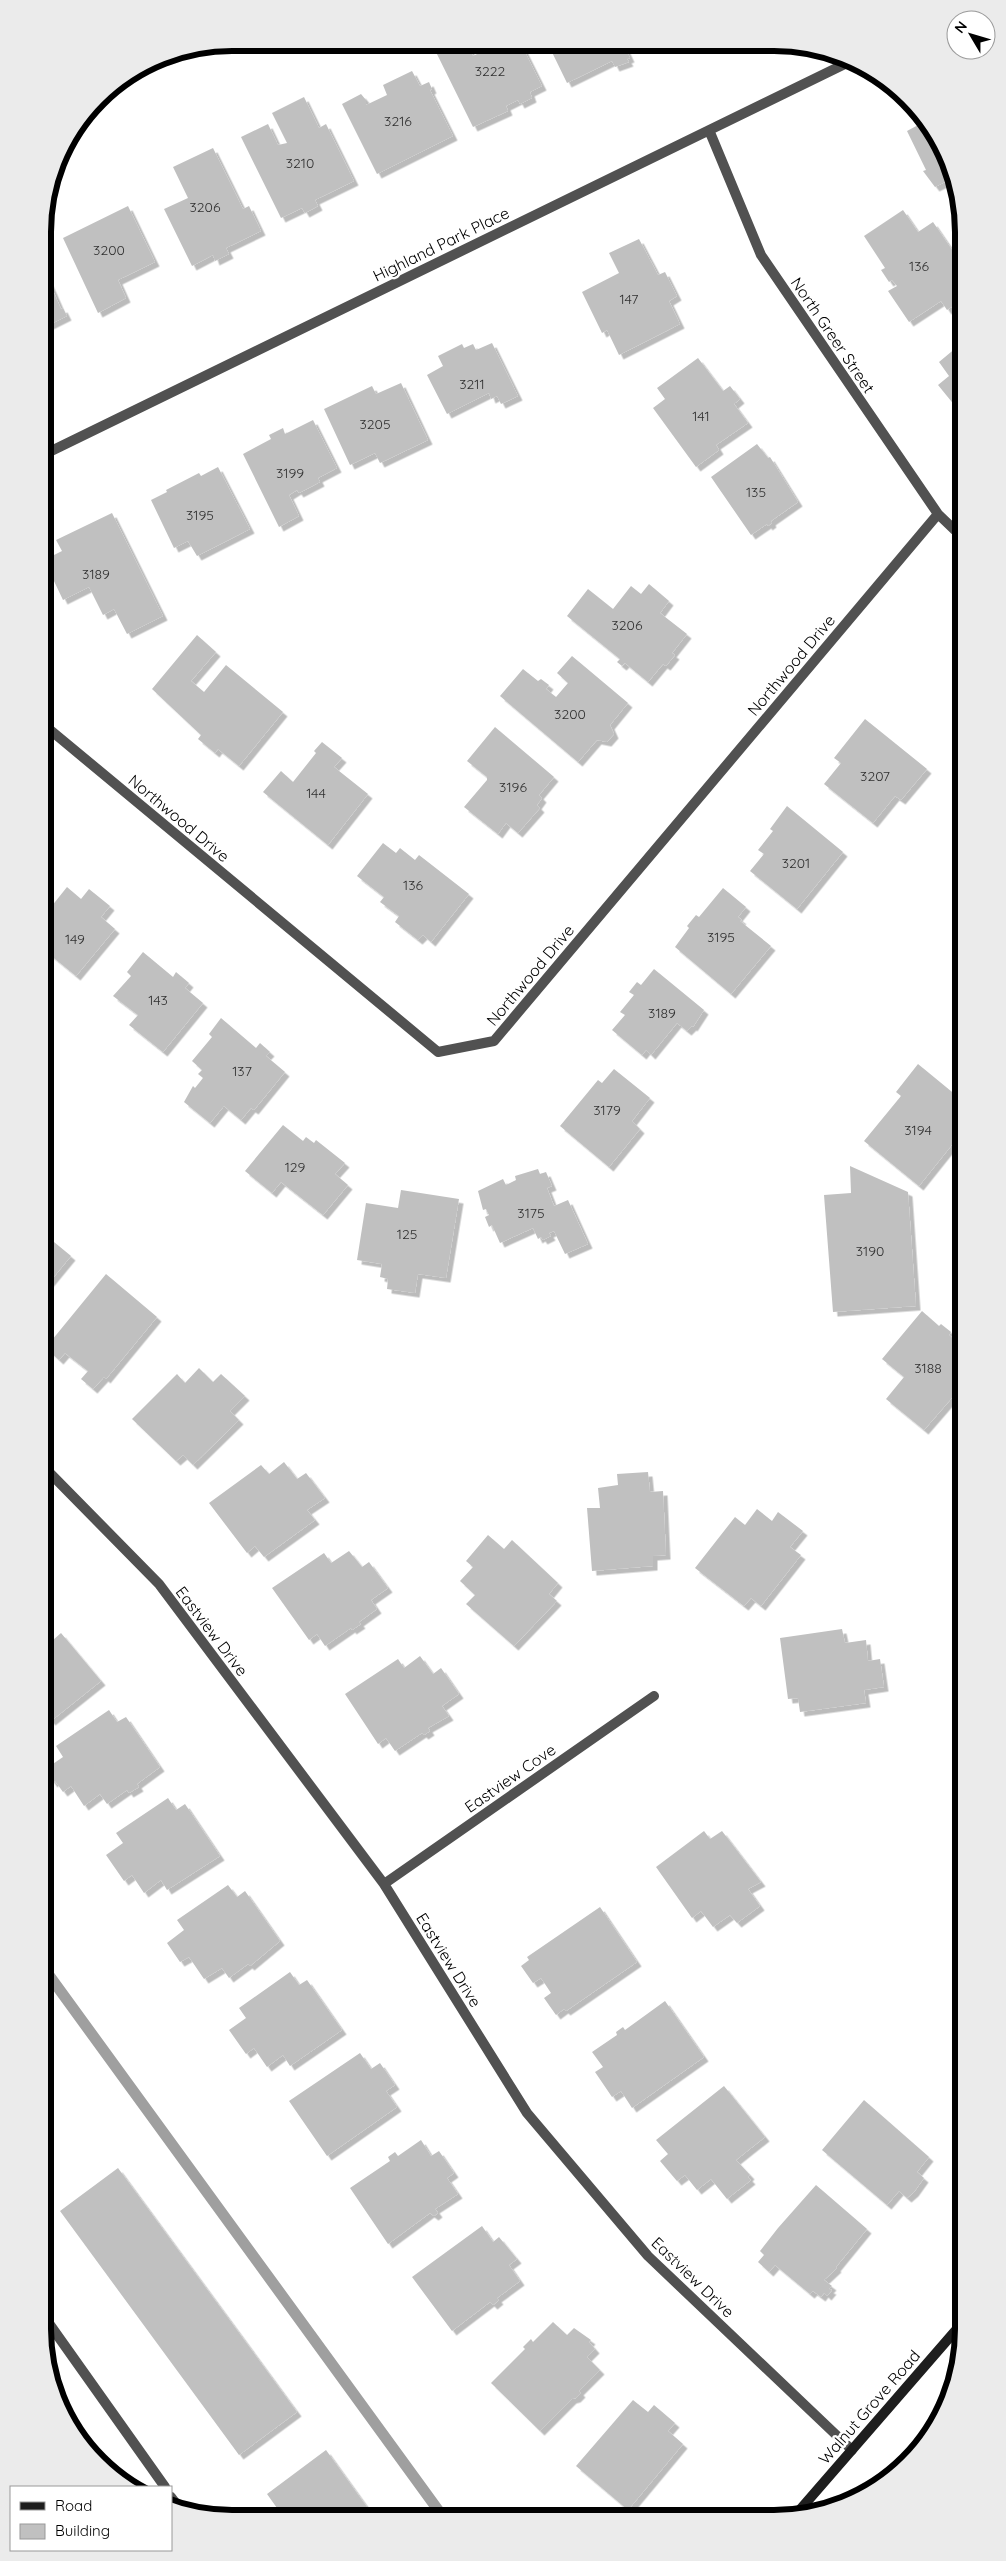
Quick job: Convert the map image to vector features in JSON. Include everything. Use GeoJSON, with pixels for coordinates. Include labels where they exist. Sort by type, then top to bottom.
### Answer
{"type":"FeatureCollection","features":[{"type":"Feature","properties":{"kind":"main road","name":"Walnut Grove Road"},"geometry":{"type":"LineString","coordinates":[[802,2507],[955,2331]]}},
{"type":"Feature","properties":{"kind":"street","name":"Highland Park Place"},"geometry":{"type":"LineString","coordinates":[[51,451],[843,65]]}},
{"type":"Feature","properties":{"kind":"street","name":"North Greer Street"},"geometry":{"type":"LineString","coordinates":[[709,130],[761,255],[938,514],[955,530]]}},
{"type":"Feature","properties":{"kind":"street","name":"Northwood Drive"},"geometry":{"type":"LineString","coordinates":[[51,731],[438,1052],[494,1041],[938,514]]}},
{"type":"Feature","properties":{"kind":"street","name":"Eastview Drive"},"geometry":{"type":"LineString","coordinates":[[51,1474],[159,1584],[384,1884],[527,2113],[648,2256],[852,2450]]}},
{"type":"Feature","properties":{"kind":"street","name":"Eastview Cove"},"geometry":{"type":"LineString","coordinates":[[384,1884],[654,1696]]}},
{"type":"Feature","properties":{"kind":"street"},"geometry":{"type":"LineString","coordinates":[[51,2328],[164,2486]]}},
{"type":"Feature","properties":{"kind":"building"},"geometry":{"type":"Polygon","coordinates":[[[435,51],[470,51],[473,56],[483,51],[524,51],[542,86],[530,92],[532,98],[520,104],[518,100],[506,106],[508,111],[473,127],[435,51]]]}},
{"type":"Feature","properties":{"kind":"building"},"geometry":{"type":"Polygon","coordinates":[[[551,51],[627,51],[630,58],[627,59],[629,62],[615,67],[612,61],[567,83],[551,51]]]}},
{"type":"Feature","properties":{"kind":"building"},"geometry":{"type":"Polygon","coordinates":[[[412,71],[420,86],[429,82],[432,89],[430,90],[453,136],[377,174],[342,104],[361,94],[366,100],[366,105],[387,95],[383,85],[412,71]]]}},
{"type":"Feature","properties":{"kind":"building"},"geometry":{"type":"Polygon","coordinates":[[[304,97],[319,128],[326,124],[354,181],[315,200],[318,206],[305,213],[302,208],[281,218],[241,137],[268,124],[278,145],[287,143],[272,113],[304,97]]]}},
{"type":"Feature","properties":{"kind":"building"},"geometry":{"type":"Polygon","coordinates":[[[919,125],[931,142],[947,181],[935,187],[923,171],[926,170],[907,131],[919,125]]]}},
{"type":"Feature","properties":{"kind":"building"},"geometry":{"type":"Polygon","coordinates":[[[213,148],[243,209],[249,206],[261,231],[226,248],[229,254],[215,261],[213,255],[192,266],[164,209],[188,198],[173,167],[213,148]]]}},
{"type":"Feature","properties":{"kind":"building"},"geometry":{"type":"Polygon","coordinates":[[[128,206],[155,262],[118,280],[126,298],[98,313],[63,238],[128,206]]]}},
{"type":"Feature","properties":{"kind":"building"},"geometry":{"type":"Polygon","coordinates":[[[903,210],[918,232],[933,222],[955,254],[955,262],[952,263],[955,268],[955,304],[947,310],[941,301],[909,322],[888,291],[897,286],[892,280],[889,282],[881,270],[885,268],[864,236],[903,210]]]}},
{"type":"Feature","properties":{"kind":"building"},"geometry":{"type":"Polygon","coordinates":[[[639,239],[658,275],[665,272],[677,296],[669,301],[680,324],[619,355],[607,330],[602,333],[582,292],[619,273],[609,253],[639,239]]]}},
{"type":"Feature","properties":{"kind":"building"},"geometry":{"type":"Polygon","coordinates":[[[51,286],[61,309],[63,308],[67,316],[51,324],[51,286]]]}},
{"type":"Feature","properties":{"kind":"building"},"geometry":{"type":"Polygon","coordinates":[[[492,343],[518,396],[501,404],[497,396],[491,399],[489,393],[447,414],[427,375],[443,366],[438,356],[462,344],[464,348],[473,344],[476,350],[492,343]]]}},
{"type":"Feature","properties":{"kind":"building"},"geometry":{"type":"Polygon","coordinates":[[[955,349],[955,406],[938,385],[949,376],[939,362],[955,349]]]}},
{"type":"Feature","properties":{"kind":"building"},"geometry":{"type":"Polygon","coordinates":[[[698,358],[723,391],[730,386],[740,399],[734,404],[748,423],[716,445],[719,450],[696,467],[653,408],[665,399],[657,388],[698,358]]]}},
{"type":"Feature","properties":{"kind":"building"},"geometry":{"type":"Polygon","coordinates":[[[401,383],[428,440],[380,463],[375,453],[350,465],[324,409],[372,386],[376,394],[401,383]]]}},
{"type":"Feature","properties":{"kind":"building"},"geometry":{"type":"Polygon","coordinates":[[[313,420],[337,468],[318,478],[320,482],[299,493],[297,490],[289,495],[299,516],[279,527],[243,454],[271,439],[269,435],[283,428],[285,434],[313,420]]]}},
{"type":"Feature","properties":{"kind":"building"},"geometry":{"type":"Polygon","coordinates":[[[757,444],[768,458],[770,457],[798,502],[771,521],[772,523],[768,526],[767,524],[751,535],[711,477],[757,444]]]}},
{"type":"Feature","properties":{"kind":"building"},"geometry":{"type":"Polygon","coordinates":[[[218,467],[250,529],[197,556],[188,541],[174,548],[151,500],[199,473],[201,476],[218,467]]]}},
{"type":"Feature","properties":{"kind":"building"},"geometry":{"type":"Polygon","coordinates":[[[112,513],[163,616],[127,634],[114,609],[103,615],[89,587],[63,600],[51,575],[51,556],[62,551],[56,540],[112,513]]]}},
{"type":"Feature","properties":{"kind":"building"},"geometry":{"type":"Polygon","coordinates":[[[649,584],[669,601],[660,613],[687,634],[672,653],[675,655],[666,666],[663,664],[648,682],[625,663],[622,666],[617,662],[620,659],[567,616],[588,589],[613,609],[631,586],[641,594],[649,584]]]}},
{"type":"Feature","properties":{"kind":"building"},"geometry":{"type":"Polygon","coordinates":[[[197,635],[216,652],[191,681],[204,692],[226,665],[283,712],[239,766],[218,749],[215,753],[198,739],[201,735],[152,689],[197,635]]]}},
{"type":"Feature","properties":{"kind":"building"},"geometry":{"type":"Polygon","coordinates":[[[572,656],[628,703],[610,725],[614,734],[607,742],[597,740],[578,762],[500,696],[523,669],[538,681],[541,679],[549,685],[546,689],[556,697],[568,683],[557,673],[572,656]]]}},
{"type":"Feature","properties":{"kind":"building"},"geometry":{"type":"Polygon","coordinates":[[[865,719],[927,769],[901,800],[895,796],[873,823],[824,784],[841,763],[834,758],[865,719]]]}},
{"type":"Feature","properties":{"kind":"building"},"geometry":{"type":"Polygon","coordinates":[[[495,727],[554,777],[539,795],[542,798],[537,805],[540,808],[518,833],[506,823],[498,834],[464,807],[487,780],[487,777],[467,761],[495,727]]]}},
{"type":"Feature","properties":{"kind":"building"},"geometry":{"type":"Polygon","coordinates":[[[322,742],[342,758],[334,767],[368,794],[328,845],[263,792],[281,771],[293,782],[316,753],[314,751],[322,742]]]}},
{"type":"Feature","properties":{"kind":"building"},"geometry":{"type":"Polygon","coordinates":[[[787,806],[843,852],[797,909],[750,871],[764,854],[758,850],[773,831],[770,829],[787,806]]]}},
{"type":"Feature","properties":{"kind":"building"},"geometry":{"type":"Polygon","coordinates":[[[383,843],[396,853],[400,848],[415,860],[419,855],[469,894],[431,942],[423,935],[418,940],[395,922],[399,916],[380,902],[384,897],[357,876],[383,843]]]}},
{"type":"Feature","properties":{"kind":"building"},"geometry":{"type":"Polygon","coordinates":[[[67,887],[81,899],[89,889],[110,906],[101,917],[115,929],[76,976],[51,956],[51,907],[67,887]]]}},
{"type":"Feature","properties":{"kind":"building"},"geometry":{"type":"Polygon","coordinates":[[[723,888],[746,907],[738,917],[742,920],[740,921],[771,946],[731,994],[675,947],[689,928],[687,926],[696,915],[699,917],[723,888]]]}},
{"type":"Feature","properties":{"kind":"building"},"geometry":{"type":"Polygon","coordinates":[[[143,952],[173,977],[176,972],[189,983],[185,988],[203,1003],[163,1052],[129,1025],[138,1015],[113,996],[131,976],[127,972],[143,952]]]}},
{"type":"Feature","properties":{"kind":"building"},"geometry":{"type":"Polygon","coordinates":[[[654,969],[704,1010],[693,1027],[687,1031],[677,1023],[651,1055],[646,1050],[642,1055],[612,1030],[625,1015],[620,1012],[634,995],[629,992],[637,982],[641,985],[654,969]]]}},
{"type":"Feature","properties":{"kind":"building"},"geometry":{"type":"Polygon","coordinates":[[[221,1018],[256,1048],[260,1043],[270,1052],[266,1056],[285,1072],[254,1110],[251,1108],[241,1120],[224,1106],[210,1123],[184,1102],[193,1086],[195,1088],[203,1078],[198,1074],[202,1070],[192,1061],[212,1037],[209,1034],[221,1018]]]}},
{"type":"Feature","properties":{"kind":"building"},"geometry":{"type":"Polygon","coordinates":[[[918,1064],[955,1094],[955,1141],[919,1186],[864,1141],[901,1096],[896,1092],[918,1064]]]}},
{"type":"Feature","properties":{"kind":"building"},"geometry":{"type":"Polygon","coordinates":[[[614,1069],[650,1098],[632,1121],[640,1129],[609,1167],[560,1126],[598,1080],[602,1083],[614,1069]]]}},
{"type":"Feature","properties":{"kind":"building"},"geometry":{"type":"Polygon","coordinates":[[[283,1125],[303,1141],[306,1137],[314,1143],[316,1140],[345,1163],[335,1174],[348,1185],[323,1215],[281,1182],[272,1193],[245,1171],[283,1125]]]}},
{"type":"Feature","properties":{"kind":"building"},"geometry":{"type":"Polygon","coordinates":[[[850,1166],[908,1192],[916,1306],[833,1312],[824,1195],[851,1193],[850,1166]]]}},
{"type":"Feature","properties":{"kind":"building"},"geometry":{"type":"Polygon","coordinates":[[[538,1169],[540,1174],[546,1172],[552,1186],[547,1188],[554,1206],[568,1200],[588,1244],[565,1254],[554,1231],[549,1233],[551,1236],[543,1240],[541,1237],[538,1239],[533,1228],[500,1243],[492,1225],[489,1227],[485,1217],[489,1215],[486,1209],[483,1210],[478,1191],[503,1179],[506,1185],[516,1180],[515,1176],[538,1169]]]}},
{"type":"Feature","properties":{"kind":"building"},"geometry":{"type":"Polygon","coordinates":[[[401,1190],[459,1199],[446,1278],[418,1274],[415,1293],[387,1289],[388,1279],[380,1277],[382,1264],[357,1260],[366,1203],[398,1208],[401,1190]]]}},
{"type":"Feature","properties":{"kind":"building"},"geometry":{"type":"Polygon","coordinates":[[[51,1240],[71,1256],[51,1280],[51,1240]]]}},
{"type":"Feature","properties":{"kind":"building"},"geometry":{"type":"Polygon","coordinates":[[[106,1274],[157,1317],[106,1379],[104,1377],[93,1389],[81,1379],[88,1371],[65,1353],[59,1360],[51,1353],[51,1346],[54,1342],[52,1340],[106,1274]]]}},
{"type":"Feature","properties":{"kind":"building"},"geometry":{"type":"Polygon","coordinates":[[[922,1311],[939,1326],[941,1324],[951,1332],[949,1335],[955,1340],[955,1394],[924,1430],[886,1399],[904,1377],[882,1359],[922,1311]]]}},
{"type":"Feature","properties":{"kind":"building"},"geometry":{"type":"Polygon","coordinates":[[[199,1368],[213,1382],[221,1374],[245,1396],[230,1411],[239,1420],[193,1465],[183,1455],[176,1461],[132,1419],[177,1374],[185,1383],[199,1368]]]}},
{"type":"Feature","properties":{"kind":"building"},"geometry":{"type":"Polygon","coordinates":[[[284,1462],[297,1479],[306,1473],[325,1498],[307,1510],[315,1520],[264,1557],[255,1546],[247,1553],[209,1503],[261,1465],[269,1474],[284,1462]]]}},
{"type":"Feature","properties":{"kind":"building"},"geometry":{"type":"Polygon","coordinates":[[[648,1472],[650,1492],[663,1491],[666,1555],[653,1556],[653,1566],[592,1571],[587,1508],[600,1508],[598,1488],[618,1485],[617,1474],[648,1472]]]}},
{"type":"Feature","properties":{"kind":"building"},"geometry":{"type":"Polygon","coordinates":[[[757,1509],[772,1521],[778,1512],[803,1531],[790,1547],[801,1555],[761,1606],[751,1598],[744,1606],[695,1568],[735,1517],[745,1525],[757,1509]]]}},
{"type":"Feature","properties":{"kind":"building"},"geometry":{"type":"Polygon","coordinates":[[[488,1535],[504,1549],[512,1540],[558,1583],[549,1594],[557,1601],[514,1646],[466,1604],[475,1595],[460,1581],[473,1567],[466,1561],[488,1535]]]}},
{"type":"Feature","properties":{"kind":"building"},"geometry":{"type":"Polygon","coordinates":[[[349,1551],[362,1567],[369,1562],[388,1588],[371,1600],[377,1609],[359,1622],[361,1624],[352,1630],[351,1628],[325,1646],[317,1634],[309,1640],[272,1588],[324,1553],[331,1563],[349,1551]]]}},
{"type":"Feature","properties":{"kind":"building"},"geometry":{"type":"Polygon","coordinates":[[[842,1629],[845,1643],[866,1640],[868,1661],[880,1659],[884,1687],[864,1690],[866,1703],[800,1712],[798,1698],[788,1699],[780,1638],[842,1629]]]}},
{"type":"Feature","properties":{"kind":"building"},"geometry":{"type":"Polygon","coordinates":[[[61,1633],[101,1681],[51,1721],[51,1637],[53,1640],[61,1633]]]}},
{"type":"Feature","properties":{"kind":"building"},"geometry":{"type":"Polygon","coordinates":[[[420,1656],[433,1674],[441,1668],[459,1694],[442,1706],[449,1716],[428,1728],[430,1731],[424,1735],[422,1733],[395,1751],[386,1738],[378,1744],[345,1694],[398,1659],[404,1668],[420,1656]]]}},
{"type":"Feature","properties":{"kind":"building"},"geometry":{"type":"Polygon","coordinates":[[[109,1710],[117,1722],[126,1717],[160,1767],[137,1784],[139,1787],[129,1793],[127,1790],[107,1804],[100,1794],[84,1806],[71,1786],[63,1792],[55,1781],[53,1783],[51,1780],[51,1765],[63,1757],[56,1746],[109,1710]]]}},
{"type":"Feature","properties":{"kind":"building"},"geometry":{"type":"Polygon","coordinates":[[[168,1798],[176,1810],[185,1804],[220,1856],[167,1890],[161,1880],[144,1893],[132,1875],[124,1881],[106,1855],[123,1843],[116,1833],[168,1798]]]}},
{"type":"Feature","properties":{"kind":"building"},"geometry":{"type":"Polygon","coordinates":[[[704,1831],[710,1839],[722,1831],[761,1882],[748,1889],[760,1906],[737,1923],[730,1915],[713,1927],[701,1911],[692,1918],[656,1867],[704,1831]]]}},
{"type":"Feature","properties":{"kind":"building"},"geometry":{"type":"Polygon","coordinates":[[[228,1885],[237,1897],[245,1891],[280,1941],[250,1966],[248,1964],[229,1978],[222,1968],[204,1979],[189,1957],[180,1962],[167,1943],[184,1930],[177,1920],[228,1885]]]}},
{"type":"Feature","properties":{"kind":"building"},"geometry":{"type":"Polygon","coordinates":[[[600,1907],[637,1962],[566,2011],[564,2009],[556,2015],[544,1998],[551,1993],[541,1978],[533,1983],[521,1966],[529,1960],[527,1957],[600,1907]]]}},
{"type":"Feature","properties":{"kind":"building"},"geometry":{"type":"Polygon","coordinates":[[[290,1972],[299,1985],[307,1980],[342,2030],[290,2066],[283,2055],[267,2067],[254,2048],[246,2054],[229,2030],[246,2018],[239,2008],[290,1972]]]}},
{"type":"Feature","properties":{"kind":"building"},"geometry":{"type":"Polygon","coordinates":[[[665,2001],[704,2057],[632,2108],[621,2091],[612,2097],[595,2072],[603,2067],[592,2052],[617,2035],[616,2032],[623,2027],[625,2030],[665,2001]]]}},
{"type":"Feature","properties":{"kind":"building"},"geometry":{"type":"Polygon","coordinates":[[[360,2053],[371,2069],[380,2063],[395,2085],[386,2091],[397,2107],[327,2156],[289,2101],[360,2053]]]}},
{"type":"Feature","properties":{"kind":"building"},"geometry":{"type":"Polygon","coordinates":[[[724,2086],[765,2137],[736,2160],[750,2175],[748,2177],[751,2180],[727,2199],[711,2179],[697,2190],[685,2175],[677,2181],[660,2161],[668,2154],[656,2140],[724,2086]]]}},
{"type":"Feature","properties":{"kind":"building"},"geometry":{"type":"Polygon","coordinates":[[[864,2100],[929,2157],[917,2172],[924,2178],[914,2192],[907,2198],[899,2191],[887,2205],[822,2150],[864,2100]]]}},
{"type":"Feature","properties":{"kind":"building"},"geometry":{"type":"Polygon","coordinates":[[[421,2140],[431,2156],[439,2151],[454,2173],[447,2178],[458,2194],[435,2209],[438,2213],[434,2216],[430,2213],[388,2244],[350,2188],[390,2161],[388,2157],[395,2152],[398,2156],[421,2140]]]}},
{"type":"Feature","properties":{"kind":"building"},"geometry":{"type":"Polygon","coordinates":[[[118,2168],[297,2412],[239,2455],[60,2211],[118,2168]]]}},
{"type":"Feature","properties":{"kind":"building"},"geometry":{"type":"Polygon","coordinates":[[[816,2185],[867,2229],[837,2268],[824,2280],[832,2286],[829,2289],[832,2290],[827,2296],[824,2293],[821,2297],[813,2291],[810,2294],[775,2265],[769,2272],[758,2262],[764,2255],[760,2251],[816,2185]]]}},
{"type":"Feature","properties":{"kind":"building"},"geometry":{"type":"Polygon","coordinates":[[[482,2226],[493,2242],[499,2237],[517,2259],[509,2265],[520,2281],[497,2298],[499,2300],[493,2305],[490,2302],[452,2331],[412,2277],[482,2226]]]}},
{"type":"Feature","properties":{"kind":"building"},"geometry":{"type":"Polygon","coordinates":[[[553,2322],[567,2335],[574,2328],[591,2340],[589,2342],[595,2349],[587,2357],[600,2370],[579,2391],[581,2393],[572,2399],[540,2431],[491,2383],[525,2349],[523,2347],[531,2339],[533,2342],[553,2322]]]}},
{"type":"Feature","properties":{"kind":"building"},"geometry":{"type":"Polygon","coordinates":[[[633,2400],[648,2412],[654,2405],[675,2423],[668,2431],[683,2444],[628,2510],[576,2466],[633,2400]]]}},
{"type":"Feature","properties":{"kind":"building"},"geometry":{"type":"Polygon","coordinates":[[[326,2450],[369,2510],[278,2510],[267,2494],[326,2450]]]}},
{"type":"Feature","properties":{"kind":"waterway"},"geometry":{"type":"LineString","coordinates":[[51,1978],[438,2510]]}}]}
